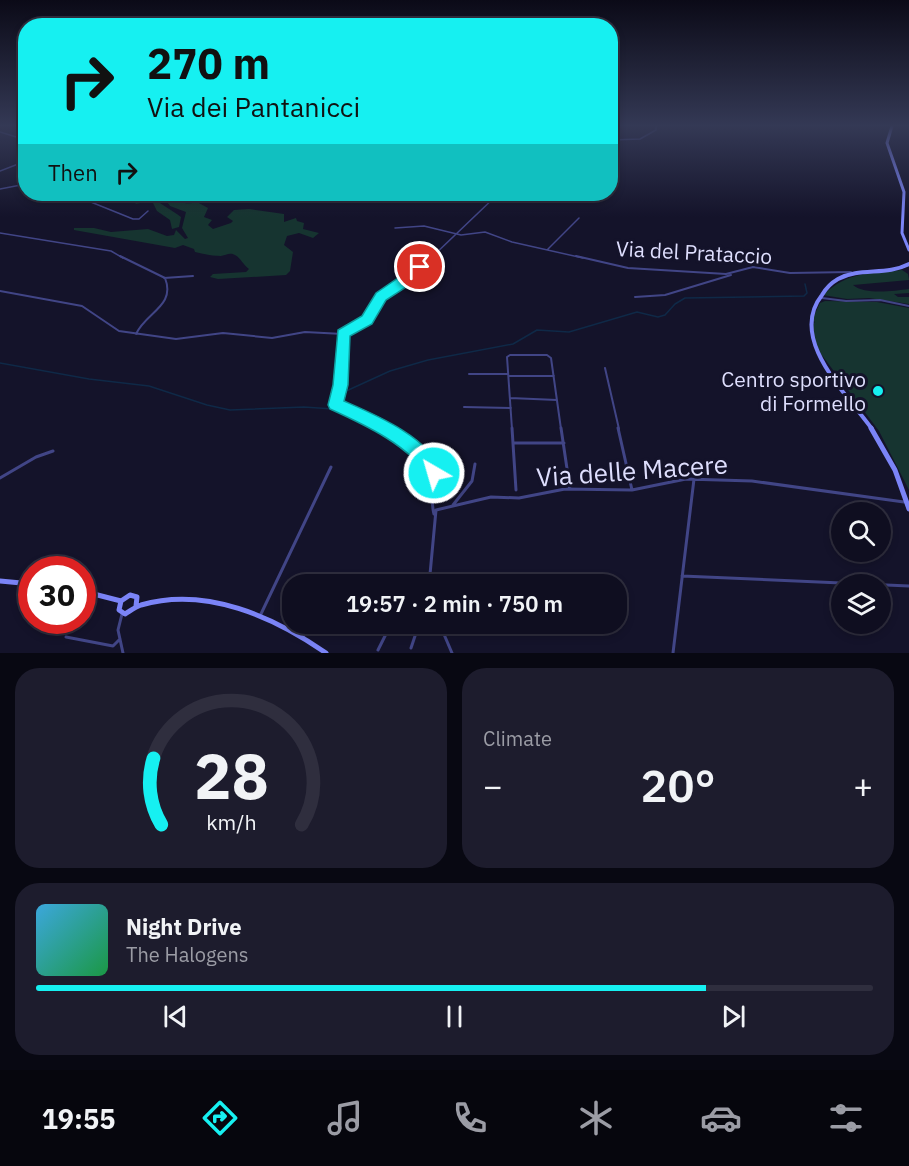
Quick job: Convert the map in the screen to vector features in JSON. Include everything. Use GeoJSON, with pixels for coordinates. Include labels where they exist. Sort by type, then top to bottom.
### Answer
{"type":"FeatureCollection","features":[{"type":"Feature","properties":{"kind":"street"},"geometry":{"type":"LineString","coordinates":[[892,156],[904,192],[901,230],[909,250]]}},
{"type":"Feature","properties":{"kind":"street"},"geometry":{"type":"LineString","coordinates":[[0,171],[18,164]]}},
{"type":"Feature","properties":{"kind":"street"},"geometry":{"type":"LineString","coordinates":[[0,189],[18,185]]}},
{"type":"Feature","properties":{"kind":"street"},"geometry":{"type":"LineString","coordinates":[[88,201],[132,219],[138,219],[148,211]]}},
{"type":"Feature","properties":{"kind":"street"},"geometry":{"type":"LineString","coordinates":[[0,291],[79,306],[100,316],[115,329],[180,340],[223,333],[269,338],[305,332],[343,333],[367,320],[381,297],[409,279],[491,201]]}},
{"type":"Feature","properties":{"kind":"street"},"geometry":{"type":"LineString","coordinates":[[547,250],[579,218]]}},
{"type":"Feature","properties":{"kind":"street","name":"Via del Prataccio"},"geometry":{"type":"LineString","coordinates":[[395,228],[425,226],[457,234],[485,232],[501,239],[628,268],[734,273],[753,267],[790,273],[808,271],[826,274],[855,272],[860,274]]}},
{"type":"Feature","properties":{"kind":"street"},"geometry":{"type":"LineString","coordinates":[[0,233],[111,250],[143,269],[164,278],[193,276]]}},
{"type":"Feature","properties":{"kind":"street"},"geometry":{"type":"LineString","coordinates":[[909,264],[897,269],[860,274],[834,281],[820,296],[813,308],[809,324],[816,352],[875,433],[907,494],[909,509]]}},
{"type":"Feature","properties":{"kind":"street"},"geometry":{"type":"LineString","coordinates":[[635,297],[665,295],[734,273]]}},
{"type":"Feature","properties":{"kind":"street"},"geometry":{"type":"LineString","coordinates":[[136,334],[138,327],[162,306],[168,286],[164,278]]}},
{"type":"Feature","properties":{"kind":"street"},"geometry":{"type":"LineString","coordinates":[[820,296],[846,301],[880,300],[909,306]]}},
{"type":"Feature","properties":{"kind":"street"},"geometry":{"type":"LineString","coordinates":[[343,333],[340,385],[336,405],[369,419],[428,460],[434,471],[430,574]]}},
{"type":"Feature","properties":{"kind":"street"},"geometry":{"type":"LineString","coordinates":[[516,490],[508,355],[547,355],[551,358],[570,489]]}},
{"type":"Feature","properties":{"kind":"street"},"geometry":{"type":"LineString","coordinates":[[605,368],[632,490]]}},
{"type":"Feature","properties":{"kind":"street"},"geometry":{"type":"LineString","coordinates":[[469,374],[554,376]]}},
{"type":"Feature","properties":{"kind":"street"},"geometry":{"type":"LineString","coordinates":[[510,398],[557,399]]}},
{"type":"Feature","properties":{"kind":"street"},"geometry":{"type":"LineString","coordinates":[[464,407],[511,408]]}},
{"type":"Feature","properties":{"kind":"street"},"geometry":{"type":"LineString","coordinates":[[513,443],[564,443]]}},
{"type":"Feature","properties":{"kind":"street"},"geometry":{"type":"LineString","coordinates":[[0,478],[38,456],[53,452]]}},
{"type":"Feature","properties":{"kind":"street"},"geometry":{"type":"LineString","coordinates":[[453,505],[472,481],[475,464]]}},
{"type":"Feature","properties":{"kind":"street"},"geometry":{"type":"LineString","coordinates":[[260,616],[331,467]]}},
{"type":"Feature","properties":{"kind":"street"},"geometry":{"type":"LineString","coordinates":[[673,653],[694,479]]}},
{"type":"Feature","properties":{"kind":"street","name":"Via delle Macere"},"geometry":{"type":"LineString","coordinates":[[434,514],[439,508],[493,497],[519,498],[570,489],[632,490],[676,480],[694,479],[752,481],[907,502]]}},
{"type":"Feature","properties":{"kind":"street"},"geometry":{"type":"LineString","coordinates":[[682,576],[909,586]]}},
{"type":"Feature","properties":{"kind":"street"},"geometry":{"type":"LineString","coordinates":[[0,581],[18,583]]}},
{"type":"Feature","properties":{"kind":"street"},"geometry":{"type":"LineString","coordinates":[[122,614],[131,612],[136,606],[137,597],[132,594],[121,601],[119,610],[122,614],[118,625],[122,651]]}},
{"type":"Feature","properties":{"kind":"street"},"geometry":{"type":"LineString","coordinates":[[96,595],[121,601]]}},
{"type":"Feature","properties":{"kind":"street"},"geometry":{"type":"LineString","coordinates":[[136,606],[179,599],[228,605],[260,616],[303,637],[326,653]]}},
{"type":"Feature","properties":{"kind":"street"},"geometry":{"type":"LineString","coordinates":[[378,650],[386,634]]}},
{"type":"Feature","properties":{"kind":"street"},"geometry":{"type":"LineString","coordinates":[[411,648],[416,634]]}},
{"type":"Feature","properties":{"kind":"street"},"geometry":{"type":"LineString","coordinates":[[444,634],[452,653]]}},
{"type":"Feature","properties":{"kind":"street"},"geometry":{"type":"LineString","coordinates":[[66,637],[113,646],[122,651]]}},
{"type":"Feature","properties":{"kind":"street"},"geometry":{"type":"LineString","coordinates":[[113,646],[120,639]]}},
{"type":"Feature","properties":{"kind":"green space"},"geometry":{"type":"Polygon","coordinates":[[[152,201],[157,201],[181,217],[179,227],[172,229],[170,220],[157,211],[152,201]]]}},
{"type":"Feature","properties":{"kind":"green space"},"geometry":{"type":"Polygon","coordinates":[[[166,201],[197,202],[208,208],[204,217],[212,220],[208,225],[213,229],[231,223],[233,221],[227,217],[234,210],[249,209],[284,214],[284,222],[296,218],[297,221],[304,223],[303,229],[319,233],[313,238],[299,233],[287,236],[284,245],[293,252],[290,271],[286,275],[218,279],[210,277],[213,274],[246,272],[249,269],[233,254],[211,255],[195,252],[194,249],[183,245],[175,248],[74,230],[74,228],[94,228],[111,232],[148,229],[167,236],[174,235],[176,230],[185,239],[188,238],[182,228],[186,212],[170,206],[166,201]]]}},
{"type":"Feature","properties":{"kind":"green space"},"geometry":{"type":"Polygon","coordinates":[[[902,270],[908,274],[909,280],[853,285],[872,291],[909,289],[909,293],[894,294],[898,297],[909,297],[909,304],[869,298],[847,299],[823,295],[842,282],[860,275],[902,270]]]}},
{"type":"Feature","properties":{"kind":"green space","name":"Centro sportivo di Formello"},"geometry":{"type":"Polygon","coordinates":[[[825,301],[877,302],[909,308],[909,490],[879,431],[821,354],[815,341],[813,324],[815,322],[812,320],[820,303],[825,301]]]}},
{"type":"Feature","properties":{"kind":"waterway"},"geometry":{"type":"LineString","coordinates":[[0,363],[89,379],[149,386],[230,410],[304,407],[333,409],[344,392],[390,371],[428,360],[513,344],[537,330],[569,332],[637,312],[658,317],[665,315],[675,304],[685,298],[804,296],[807,293],[805,284]]}},
{"type":"Feature","properties":{"kind":"place","name":"Centro sportivo di Formello"},"geometry":{"type":"Point","coordinates":[878,391]}},
{"type":"Feature","properties":{"kind":"route"},"geometry":{"type":"LineString","coordinates":[[420,267],[409,279],[381,297],[367,320],[343,333],[340,385],[336,406],[369,419],[421,453],[431,464],[434,473]]}}]}
